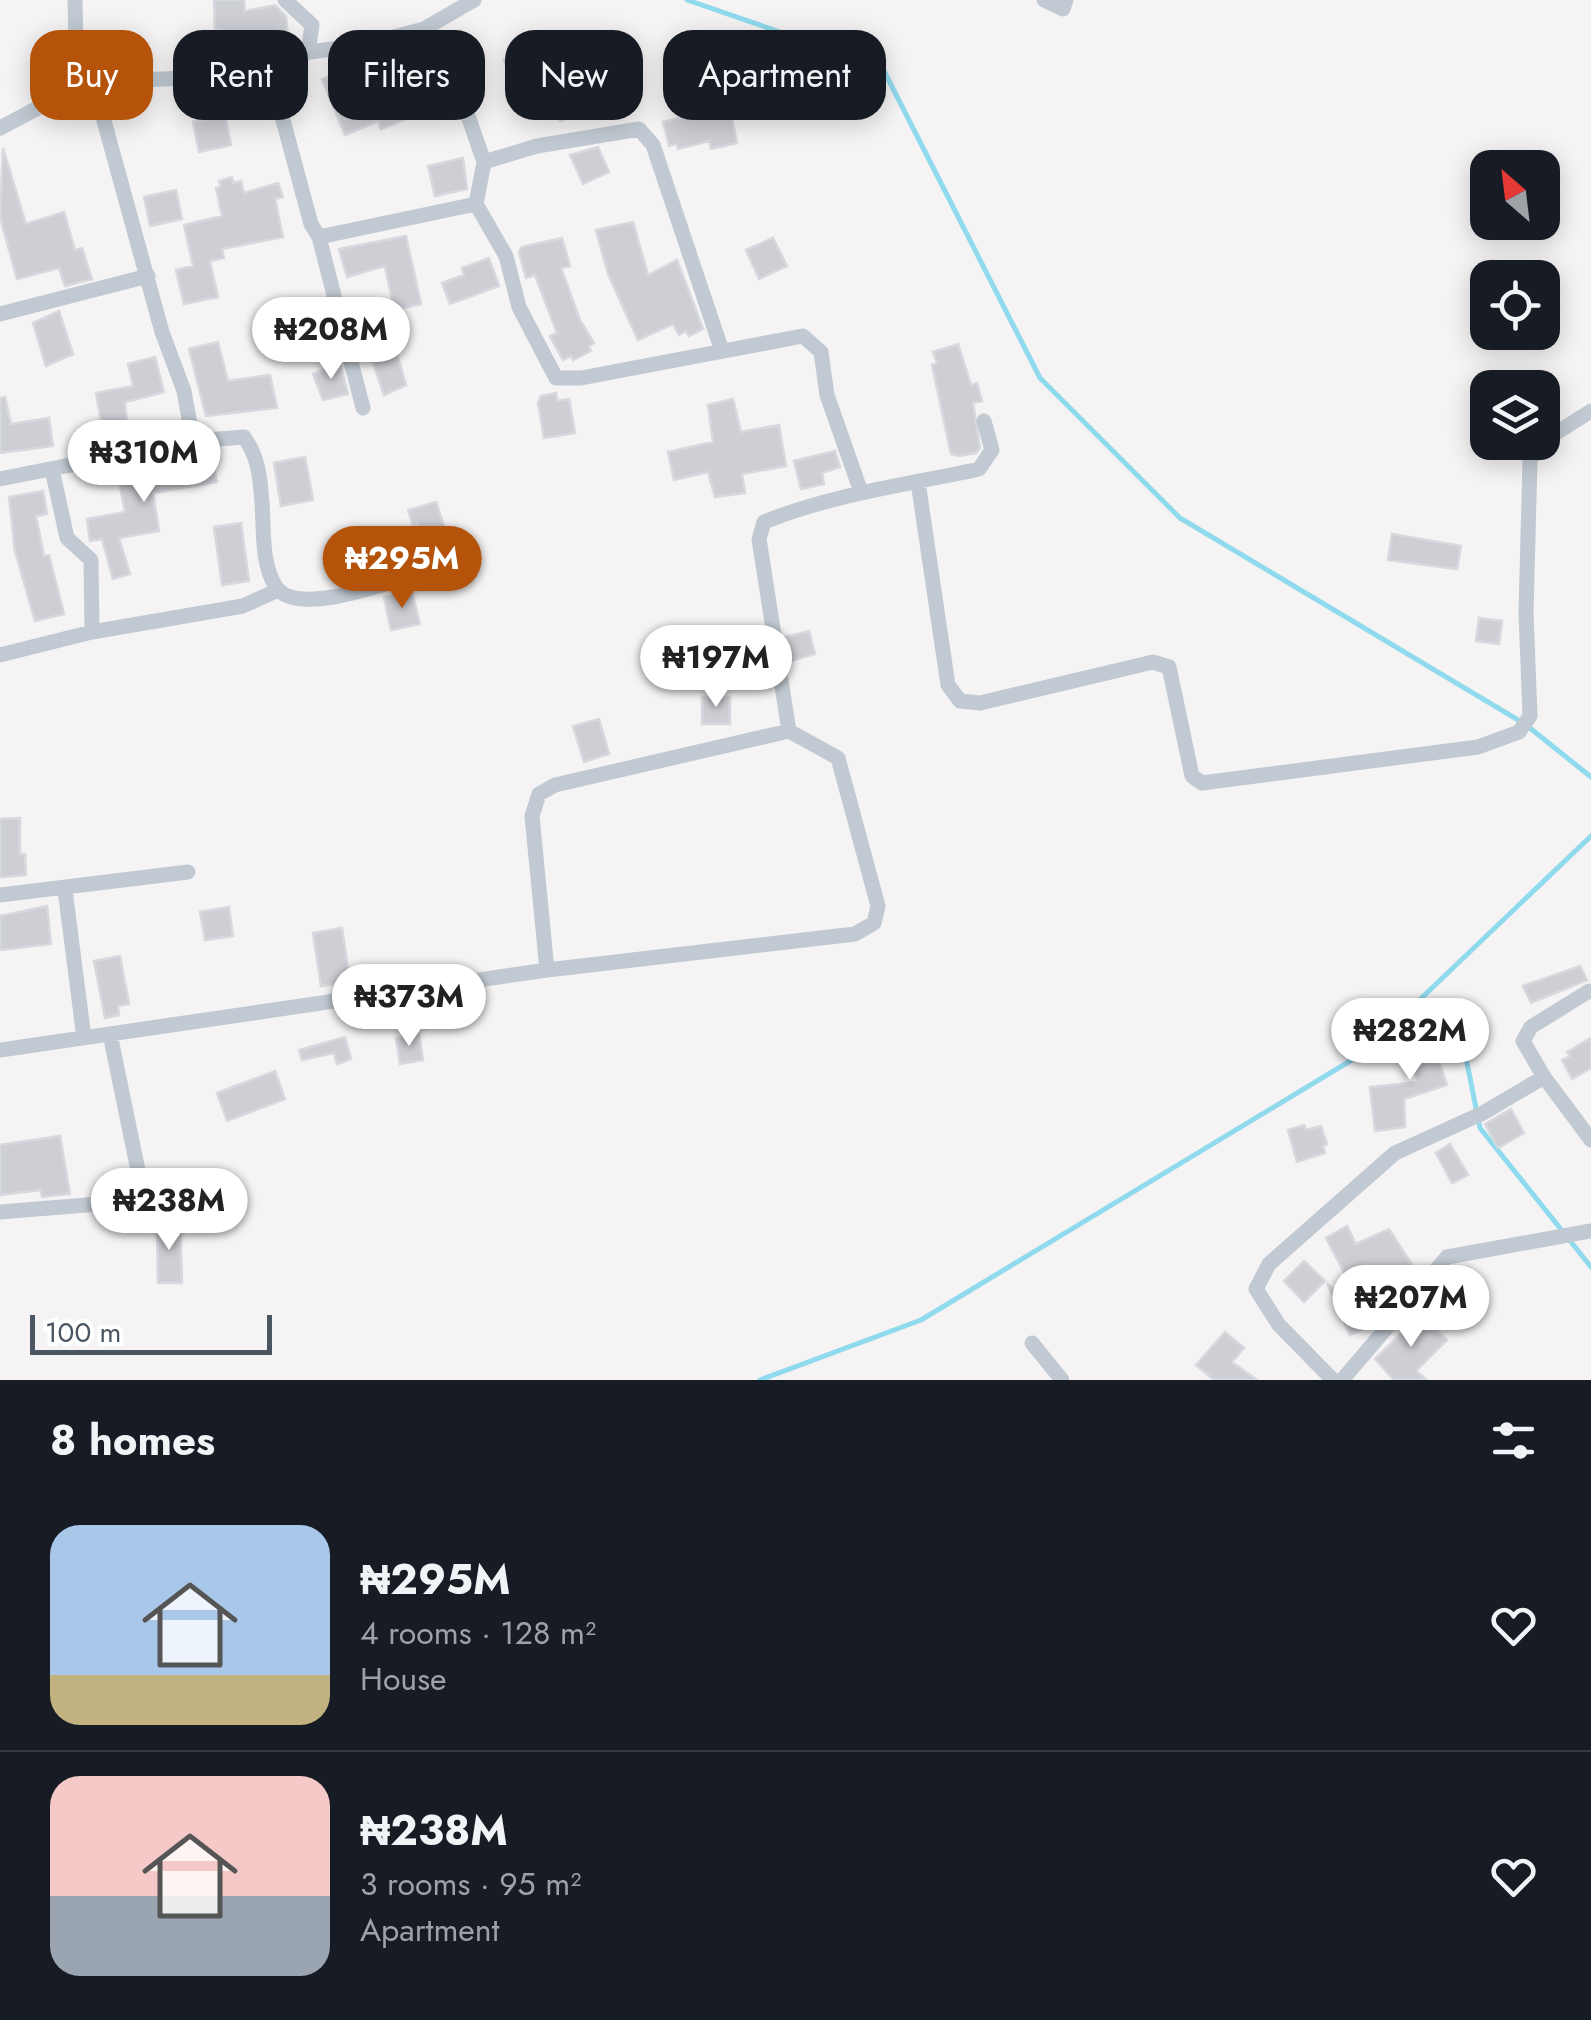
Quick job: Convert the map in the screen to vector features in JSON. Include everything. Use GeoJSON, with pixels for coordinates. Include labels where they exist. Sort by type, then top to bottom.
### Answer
{"type":"FeatureCollection","features":[{"type":"Feature","properties":{"kind":"street"},"geometry":{"type":"LineString","coordinates":[[75,0],[76,30]]}},
{"type":"Feature","properties":{"kind":"street"},"geometry":{"type":"LineString","coordinates":[[284,0],[312,25],[308,50],[363,45],[424,29],[474,0]]}},
{"type":"Feature","properties":{"kind":"street"},"geometry":{"type":"LineString","coordinates":[[1044,0],[1063,9],[1066,0]]}},
{"type":"Feature","properties":{"kind":"street"},"geometry":{"type":"LineString","coordinates":[[424,29],[451,67],[484,162],[476,204],[506,256],[519,307],[556,378],[582,378],[803,336],[821,352],[827,395],[861,492]]}},
{"type":"Feature","properties":{"kind":"street"},"geometry":{"type":"LineString","coordinates":[[0,128],[30,112]]}},
{"type":"Feature","properties":{"kind":"street"},"geometry":{"type":"LineString","coordinates":[[104,120],[184,391],[193,441]]}},
{"type":"Feature","properties":{"kind":"street"},"geometry":{"type":"LineString","coordinates":[[283,120],[311,224],[319,237],[363,408]]}},
{"type":"Feature","properties":{"kind":"street"},"geometry":{"type":"LineString","coordinates":[[484,162],[536,146],[639,129],[653,145],[722,351]]}},
{"type":"Feature","properties":{"kind":"street"},"geometry":{"type":"LineString","coordinates":[[319,237],[476,204]]}},
{"type":"Feature","properties":{"kind":"street"},"geometry":{"type":"LineString","coordinates":[[0,314],[148,276]]}},
{"type":"Feature","properties":{"kind":"street"},"geometry":{"type":"LineString","coordinates":[[1560,431],[1591,412]]}},
{"type":"Feature","properties":{"kind":"street"},"geometry":{"type":"LineString","coordinates":[[789,731],[759,539],[764,522],[861,492],[979,469],[992,450],[984,421]]}},
{"type":"Feature","properties":{"kind":"street"},"geometry":{"type":"LineString","coordinates":[[0,478],[193,441],[244,437],[256,454],[267,569],[278,590],[296,601],[318,600],[430,570]]}},
{"type":"Feature","properties":{"kind":"street"},"geometry":{"type":"LineString","coordinates":[[918,482],[948,685],[960,701],[980,702],[1153,662],[1170,667],[1192,776],[1202,783],[1478,747],[1519,732],[1530,716],[1526,613],[1530,460]]}},
{"type":"Feature","properties":{"kind":"street"},"geometry":{"type":"LineString","coordinates":[[52,469],[66,538],[90,560],[92,632]]}},
{"type":"Feature","properties":{"kind":"street"},"geometry":{"type":"LineString","coordinates":[[0,656],[92,632],[243,606],[278,590]]}},
{"type":"Feature","properties":{"kind":"street"},"geometry":{"type":"LineString","coordinates":[[0,1050],[547,970],[856,934],[874,923],[878,906],[838,758],[789,731],[555,784],[540,794],[532,816],[547,970]]}},
{"type":"Feature","properties":{"kind":"street"},"geometry":{"type":"LineString","coordinates":[[0,895],[188,872]]}},
{"type":"Feature","properties":{"kind":"street"},"geometry":{"type":"LineString","coordinates":[[65,890],[84,1038]]}},
{"type":"Feature","properties":{"kind":"street"},"geometry":{"type":"LineString","coordinates":[[1590,991],[1531,1027],[1523,1042],[1591,1140]]}},
{"type":"Feature","properties":{"kind":"street"},"geometry":{"type":"LineString","coordinates":[[0,1212],[112,1205],[135,1201],[142,1190],[110,1034]]}},
{"type":"Feature","properties":{"kind":"street"},"geometry":{"type":"LineString","coordinates":[[1333,1380],[1279,1325],[1256,1289],[1269,1264],[1395,1153],[1483,1113],[1544,1077]]}},
{"type":"Feature","properties":{"kind":"street"},"geometry":{"type":"LineString","coordinates":[[1342,1380],[1446,1257],[1591,1230]]}},
{"type":"Feature","properties":{"kind":"street"},"geometry":{"type":"LineString","coordinates":[[1032,1343],[1062,1380]]}},
{"type":"Feature","properties":{"kind":"building"},"geometry":{"type":"Polygon","coordinates":[[[214,0],[244,0],[245,11],[275,5],[286,16],[287,30],[221,30],[215,29],[214,0]]]}},
{"type":"Feature","properties":{"kind":"building"},"geometry":{"type":"Polygon","coordinates":[[[226,120],[231,145],[199,152],[193,122],[226,120]]]}},
{"type":"Feature","properties":{"kind":"building"},"geometry":{"type":"Polygon","coordinates":[[[339,120],[404,120],[381,129],[378,121],[345,135],[339,120]]]}},
{"type":"Feature","properties":{"kind":"building"},"geometry":{"type":"Polygon","coordinates":[[[732,120],[737,143],[711,149],[709,141],[678,149],[677,144],[669,146],[663,122],[732,120]]]}},
{"type":"Feature","properties":{"kind":"building"},"geometry":{"type":"Polygon","coordinates":[[[598,147],[609,172],[583,184],[570,155],[598,147]]]}},
{"type":"Feature","properties":{"kind":"building"},"geometry":{"type":"Polygon","coordinates":[[[3,148],[26,224],[64,212],[75,250],[82,248],[92,279],[65,286],[59,268],[17,279],[0,217],[3,148]]]}},
{"type":"Feature","properties":{"kind":"building"},"geometry":{"type":"Polygon","coordinates":[[[463,158],[467,189],[435,196],[428,166],[463,158]]]}},
{"type":"Feature","properties":{"kind":"building"},"geometry":{"type":"Polygon","coordinates":[[[232,177],[233,183],[241,181],[244,193],[278,183],[283,197],[275,199],[283,237],[222,249],[224,258],[210,261],[218,297],[184,304],[176,270],[193,266],[184,225],[222,216],[216,188],[221,186],[219,181],[232,177]]]}},
{"type":"Feature","properties":{"kind":"building"},"geometry":{"type":"Polygon","coordinates":[[[176,190],[182,219],[150,226],[144,197],[176,190]]]}},
{"type":"Feature","properties":{"kind":"building"},"geometry":{"type":"Polygon","coordinates":[[[633,222],[648,275],[677,260],[703,329],[689,336],[686,331],[679,335],[673,324],[638,340],[608,274],[596,230],[633,222]]]}},
{"type":"Feature","properties":{"kind":"building"},"geometry":{"type":"Polygon","coordinates":[[[406,236],[421,304],[394,310],[385,266],[347,277],[339,249],[406,236]]]}},
{"type":"Feature","properties":{"kind":"building"},"geometry":{"type":"Polygon","coordinates":[[[562,238],[570,266],[561,268],[580,320],[594,343],[589,346],[591,351],[573,360],[571,356],[563,360],[550,336],[557,333],[535,275],[526,278],[519,252],[522,247],[562,238]]]}},
{"type":"Feature","properties":{"kind":"building"},"geometry":{"type":"Polygon","coordinates":[[[773,238],[787,266],[759,279],[746,250],[773,238]]]}},
{"type":"Feature","properties":{"kind":"building"},"geometry":{"type":"Polygon","coordinates":[[[489,258],[499,286],[450,304],[442,283],[464,275],[462,268],[489,258]]]}},
{"type":"Feature","properties":{"kind":"building"},"geometry":{"type":"Polygon","coordinates":[[[59,311],[73,354],[46,366],[33,323],[59,311]]]}},
{"type":"Feature","properties":{"kind":"building"},"geometry":{"type":"Polygon","coordinates":[[[387,319],[406,385],[384,395],[361,328],[387,319]]]}},
{"type":"Feature","properties":{"kind":"building"},"geometry":{"type":"Polygon","coordinates":[[[218,342],[228,381],[270,375],[277,408],[206,416],[189,349],[218,342]]]}},
{"type":"Feature","properties":{"kind":"building"},"geometry":{"type":"Polygon","coordinates":[[[958,344],[971,385],[977,383],[982,401],[973,403],[980,448],[976,453],[959,456],[951,454],[932,365],[937,363],[933,352],[958,344]]]}},
{"type":"Feature","properties":{"kind":"building"},"geometry":{"type":"Polygon","coordinates":[[[155,357],[164,392],[125,402],[128,432],[104,437],[96,393],[133,386],[128,364],[155,357]]]}},
{"type":"Feature","properties":{"kind":"building"},"geometry":{"type":"Polygon","coordinates":[[[340,363],[348,394],[323,400],[313,374],[340,363]]]}},
{"type":"Feature","properties":{"kind":"building"},"geometry":{"type":"Polygon","coordinates":[[[556,393],[557,401],[569,399],[575,433],[544,438],[538,403],[541,396],[556,393]]]}},
{"type":"Feature","properties":{"kind":"building"},"geometry":{"type":"Polygon","coordinates":[[[5,397],[11,424],[49,418],[53,446],[0,453],[0,398],[5,397]]]}},
{"type":"Feature","properties":{"kind":"building"},"geometry":{"type":"Polygon","coordinates":[[[733,399],[741,432],[779,425],[786,466],[742,474],[745,493],[715,497],[708,472],[674,480],[668,452],[713,442],[708,405],[733,399]]]}},
{"type":"Feature","properties":{"kind":"building"},"geometry":{"type":"Polygon","coordinates":[[[835,451],[840,467],[822,473],[824,484],[801,489],[794,461],[835,451]]]}},
{"type":"Feature","properties":{"kind":"building"},"geometry":{"type":"Polygon","coordinates":[[[305,457],[313,500],[281,506],[274,463],[305,457]]]}},
{"type":"Feature","properties":{"kind":"building"},"geometry":{"type":"Polygon","coordinates":[[[212,458],[217,482],[153,493],[159,531],[119,538],[130,574],[113,579],[102,539],[90,541],[87,519],[125,512],[117,471],[212,458]]]}},
{"type":"Feature","properties":{"kind":"building"},"geometry":{"type":"Polygon","coordinates":[[[43,491],[47,514],[36,516],[44,556],[49,555],[64,614],[35,621],[15,551],[9,497],[43,491]]]}},
{"type":"Feature","properties":{"kind":"building"},"geometry":{"type":"Polygon","coordinates":[[[436,502],[450,544],[425,551],[418,523],[413,525],[408,510],[436,502]]]}},
{"type":"Feature","properties":{"kind":"building"},"geometry":{"type":"Polygon","coordinates":[[[241,523],[249,581],[222,585],[214,527],[241,523]]]}},
{"type":"Feature","properties":{"kind":"building"},"geometry":{"type":"Polygon","coordinates":[[[1392,534],[1461,546],[1457,569],[1388,560],[1392,534]]]}},
{"type":"Feature","properties":{"kind":"building"},"geometry":{"type":"Polygon","coordinates":[[[412,592],[420,624],[391,630],[384,597],[412,592]]]}},
{"type":"Feature","properties":{"kind":"building"},"geometry":{"type":"Polygon","coordinates":[[[1479,618],[1502,621],[1499,644],[1476,641],[1479,618]]]}},
{"type":"Feature","properties":{"kind":"building"},"geometry":{"type":"Polygon","coordinates":[[[809,631],[815,654],[791,661],[786,637],[809,631]]]}},
{"type":"Feature","properties":{"kind":"building"},"geometry":{"type":"Polygon","coordinates":[[[702,697],[730,697],[730,724],[702,724],[702,697]]]}},
{"type":"Feature","properties":{"kind":"building"},"geometry":{"type":"Polygon","coordinates":[[[599,719],[609,754],[584,762],[573,726],[599,719]]]}},
{"type":"Feature","properties":{"kind":"building"},"geometry":{"type":"Polygon","coordinates":[[[20,818],[20,854],[25,854],[26,875],[0,877],[0,819],[20,818]]]}},
{"type":"Feature","properties":{"kind":"building"},"geometry":{"type":"Polygon","coordinates":[[[47,906],[51,944],[0,950],[0,916],[47,906]]]}},
{"type":"Feature","properties":{"kind":"building"},"geometry":{"type":"Polygon","coordinates":[[[229,907],[233,936],[205,940],[200,912],[229,907]]]}},
{"type":"Feature","properties":{"kind":"building"},"geometry":{"type":"Polygon","coordinates":[[[342,928],[350,982],[321,986],[313,933],[342,928]]]}},
{"type":"Feature","properties":{"kind":"building"},"geometry":{"type":"Polygon","coordinates":[[[120,956],[129,1004],[118,1006],[119,1015],[105,1018],[94,961],[120,956]]]}},
{"type":"Feature","properties":{"kind":"building"},"geometry":{"type":"Polygon","coordinates":[[[1580,966],[1587,980],[1531,1003],[1523,986],[1580,966]]]}},
{"type":"Feature","properties":{"kind":"building"},"geometry":{"type":"Polygon","coordinates":[[[1437,1025],[1447,1045],[1436,1051],[1447,1085],[1404,1099],[1405,1127],[1375,1131],[1370,1087],[1418,1082],[1413,1066],[1424,1062],[1412,1037],[1437,1025]]]}},
{"type":"Feature","properties":{"kind":"building"},"geometry":{"type":"Polygon","coordinates":[[[419,1034],[423,1060],[400,1064],[396,1038],[419,1034]]]}},
{"type":"Feature","properties":{"kind":"building"},"geometry":{"type":"Polygon","coordinates":[[[345,1037],[351,1059],[337,1064],[334,1053],[302,1060],[299,1050],[345,1037]]]}},
{"type":"Feature","properties":{"kind":"building"},"geometry":{"type":"Polygon","coordinates":[[[1591,1038],[1591,1068],[1572,1079],[1562,1060],[1570,1056],[1567,1052],[1591,1038]]]}},
{"type":"Feature","properties":{"kind":"building"},"geometry":{"type":"Polygon","coordinates":[[[275,1071],[285,1099],[227,1121],[217,1093],[275,1071]]]}},
{"type":"Feature","properties":{"kind":"building"},"geometry":{"type":"Polygon","coordinates":[[[1511,1109],[1524,1133],[1498,1148],[1485,1124],[1511,1109]]]}},
{"type":"Feature","properties":{"kind":"building"},"geometry":{"type":"Polygon","coordinates":[[[1304,1125],[1306,1130],[1321,1126],[1327,1144],[1323,1146],[1325,1153],[1297,1162],[1288,1130],[1304,1125]]]}},
{"type":"Feature","properties":{"kind":"building"},"geometry":{"type":"Polygon","coordinates":[[[60,1136],[70,1194],[42,1197],[41,1190],[0,1195],[0,1145],[60,1136]]]}},
{"type":"Feature","properties":{"kind":"building"},"geometry":{"type":"Polygon","coordinates":[[[1450,1144],[1468,1175],[1452,1183],[1436,1153],[1450,1144]]]}},
{"type":"Feature","properties":{"kind":"building"},"geometry":{"type":"Polygon","coordinates":[[[180,1222],[182,1283],[158,1283],[157,1223],[180,1222]]]}},
{"type":"Feature","properties":{"kind":"building"},"geometry":{"type":"Polygon","coordinates":[[[1347,1226],[1356,1244],[1389,1229],[1415,1269],[1375,1294],[1346,1276],[1326,1238],[1347,1226]]]}},
{"type":"Feature","properties":{"kind":"building"},"geometry":{"type":"Polygon","coordinates":[[[1304,1261],[1325,1281],[1304,1302],[1284,1281],[1304,1261]]]}},
{"type":"Feature","properties":{"kind":"building"},"geometry":{"type":"Polygon","coordinates":[[[1327,1283],[1370,1326],[1350,1335],[1327,1283]]]}},
{"type":"Feature","properties":{"kind":"building"},"geometry":{"type":"Polygon","coordinates":[[[1421,1314],[1447,1340],[1416,1371],[1427,1380],[1394,1380],[1375,1359],[1421,1314]]]}},
{"type":"Feature","properties":{"kind":"building"},"geometry":{"type":"Polygon","coordinates":[[[1225,1332],[1244,1348],[1232,1362],[1257,1380],[1214,1380],[1196,1365],[1225,1332]]]}},
{"type":"Feature","properties":{"kind":"waterway"},"geometry":{"type":"LineString","coordinates":[[687,0],[882,67],[1040,378],[1180,518],[1525,724],[1591,777]]}},
{"type":"Feature","properties":{"kind":"waterway"},"geometry":{"type":"LineString","coordinates":[[760,1380],[921,1320],[1365,1052],[1591,836]]}},
{"type":"Feature","properties":{"kind":"waterway"},"geometry":{"type":"LineString","coordinates":[[1406,1013],[1464,1048],[1480,1128],[1591,1267]]}}]}
